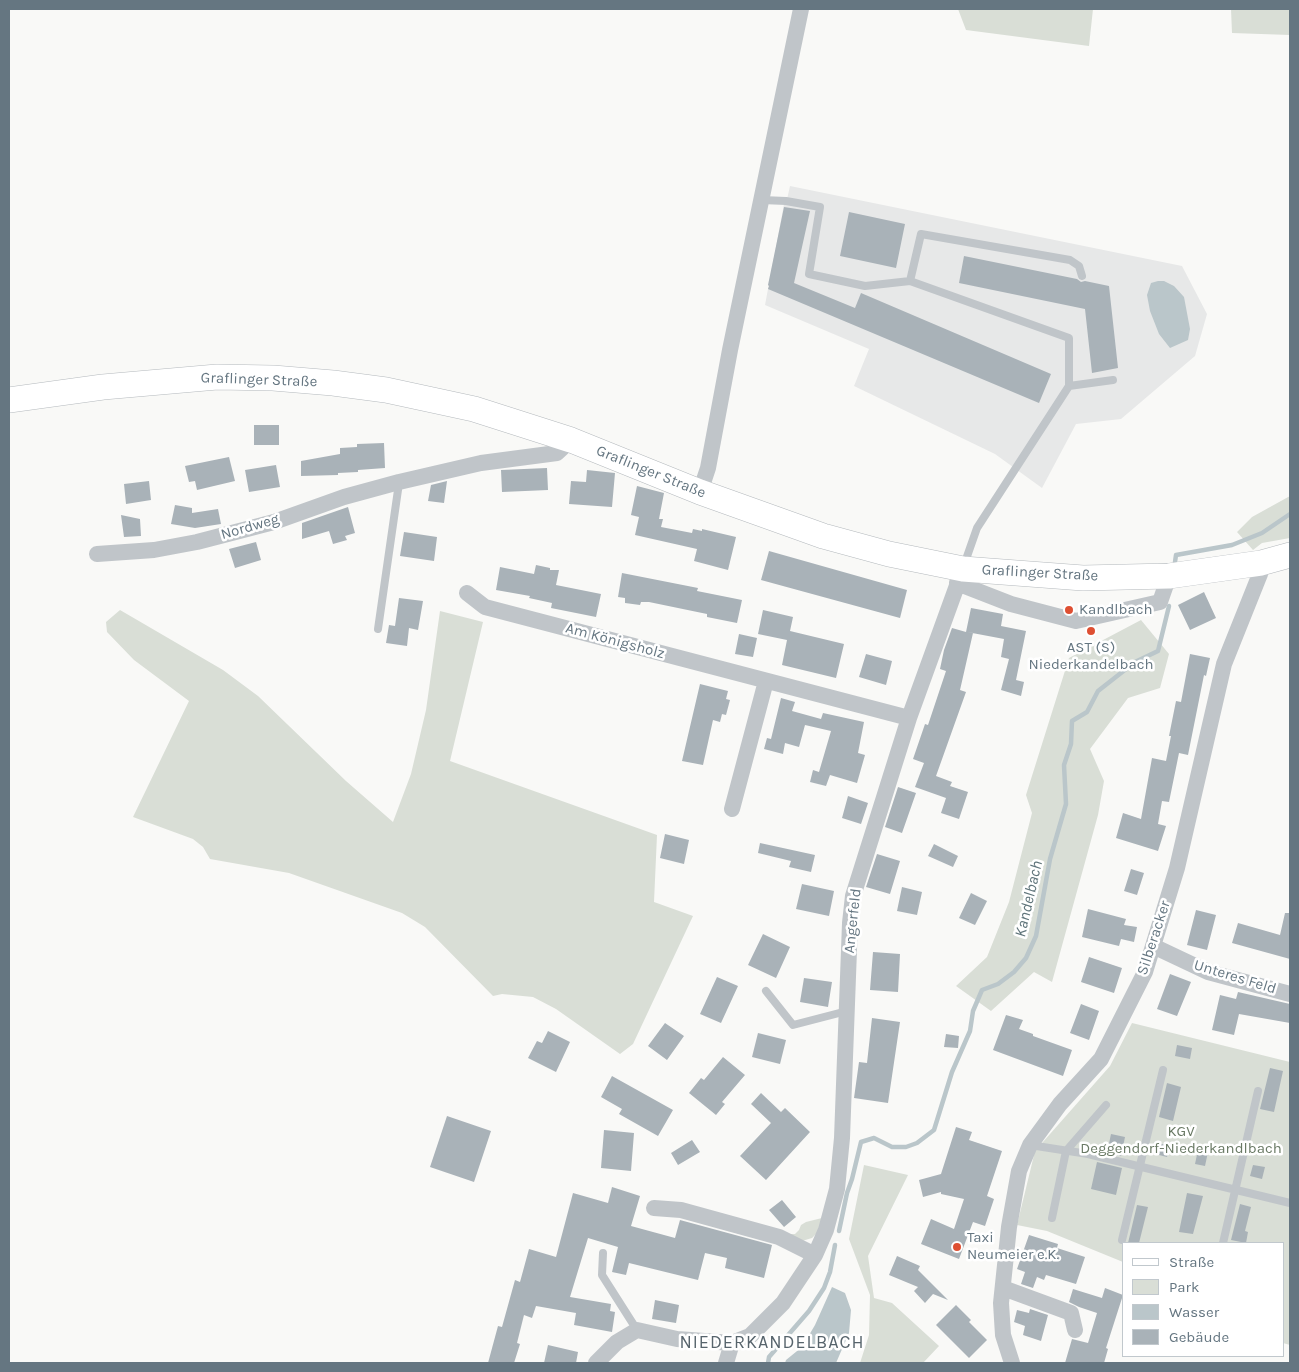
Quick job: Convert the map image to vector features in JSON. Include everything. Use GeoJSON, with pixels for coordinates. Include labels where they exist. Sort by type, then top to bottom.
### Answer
{"type":"FeatureCollection","features":[{"type":"Feature","properties":{"kind":"main road","name":"Graflinger Straße"},"geometry":{"type":"LineString","coordinates":[[9,400],[103,386],[217,377],[273,378],[333,383],[396,392],[474,410],[570,440],[700,492],[823,536],[960,576],[1083,578],[1169,576],[1261,563],[1290,555]]}},
{"type":"Feature","properties":{"kind":"street"},"geometry":{"type":"LineString","coordinates":[[700,492],[708,468],[730,350],[801,9]]}},
{"type":"Feature","properties":{"kind":"street","name":"Nordweg"},"geometry":{"type":"LineString","coordinates":[[97,554],[154,550],[197,542],[274,522],[344,497],[399,482],[481,463],[557,453],[570,440]]}},
{"type":"Feature","properties":{"kind":"street","name":"Silberacker"},"geometry":{"type":"LineString","coordinates":[[1012,1363],[1003,1335],[1001,1303],[1009,1228],[1019,1171],[1030,1145],[1060,1104],[1101,1059],[1144,972],[1177,868],[1224,664],[1260,574],[1261,563]]}},
{"type":"Feature","properties":{"kind":"street"},"geometry":{"type":"LineString","coordinates":[[960,576],[1011,604],[1076,621],[1160,602],[1169,576]]}},
{"type":"Feature","properties":{"kind":"street","name":"Angerfeld"},"geometry":{"type":"LineString","coordinates":[[732,1343],[750,1336],[783,1304],[815,1255],[826,1230],[837,1189],[842,1138],[850,923],[853,896],[909,718],[960,576]]}},
{"type":"Feature","properties":{"kind":"street","name":"Am Königsholz"},"geometry":{"type":"LineString","coordinates":[[467,593],[485,607],[909,718]]}},
{"type":"Feature","properties":{"kind":"street"},"geometry":{"type":"LineString","coordinates":[[732,809],[766,681]]}},
{"type":"Feature","properties":{"kind":"street","name":"Unteres Feld"},"geometry":{"type":"LineString","coordinates":[[1153,946],[1208,972],[1290,994]]}},
{"type":"Feature","properties":{"kind":"street"},"geometry":{"type":"LineString","coordinates":[[654,1208],[680,1210],[779,1237],[815,1255]]}},
{"type":"Feature","properties":{"kind":"street"},"geometry":{"type":"LineString","coordinates":[[1002,1288],[1071,1313],[1075,1330]]}},
{"type":"Feature","properties":{"kind":"street"},"geometry":{"type":"LineString","coordinates":[[596,1363],[617,1342],[637,1330],[677,1339],[732,1343],[726,1363]]}},
{"type":"Feature","properties":{"kind":"lane"},"geometry":{"type":"LineString","coordinates":[[762,200],[820,206],[808,274],[865,286],[910,281],[1069,338],[1069,386],[977,528],[960,576]]}},
{"type":"Feature","properties":{"kind":"lane"},"geometry":{"type":"LineString","coordinates":[[910,281],[921,234],[1070,260],[1079,266],[1082,276]]}},
{"type":"Feature","properties":{"kind":"lane"},"geometry":{"type":"LineString","coordinates":[[1069,386],[1114,380]]}},
{"type":"Feature","properties":{"kind":"lane"},"geometry":{"type":"LineString","coordinates":[[378,629],[399,482]]}},
{"type":"Feature","properties":{"kind":"lane"},"geometry":{"type":"LineString","coordinates":[[766,992],[793,1025],[847,1011]]}},
{"type":"Feature","properties":{"kind":"lane"},"geometry":{"type":"LineString","coordinates":[[1122,1240],[1163,1070]]}},
{"type":"Feature","properties":{"kind":"lane"},"geometry":{"type":"LineString","coordinates":[[1222,1242],[1258,1091]]}},
{"type":"Feature","properties":{"kind":"lane"},"geometry":{"type":"LineString","coordinates":[[1052,1218],[1066,1151],[1106,1105]]}},
{"type":"Feature","properties":{"kind":"lane"},"geometry":{"type":"LineString","coordinates":[[1030,1145],[1088,1154],[1290,1203]]}},
{"type":"Feature","properties":{"kind":"lane"},"geometry":{"type":"LineString","coordinates":[[603,1253],[602,1275],[637,1330]]}},
{"type":"Feature","properties":{"kind":"shaded area"},"geometry":{"type":"Polygon","coordinates":[[[790,186],[1182,266],[1207,314],[1195,356],[1121,419],[1076,424],[1042,488],[995,454],[854,386],[869,349],[765,305],[784,204],[786,204],[790,186]]]}},
{"type":"Feature","properties":{"kind":"green space"},"geometry":{"type":"Polygon","coordinates":[[[958,9],[1093,9],[1089,46],[966,30],[958,9]]]}},
{"type":"Feature","properties":{"kind":"green space"},"geometry":{"type":"Polygon","coordinates":[[[1231,9],[1290,9],[1290,35],[1232,33],[1231,9]]]}},
{"type":"Feature","properties":{"kind":"green space"},"geometry":{"type":"Polygon","coordinates":[[[1290,496],[1290,538],[1262,543],[1253,550],[1237,532],[1252,517],[1290,496]]]}},
{"type":"Feature","properties":{"kind":"green space"},"geometry":{"type":"Polygon","coordinates":[[[120,610],[223,670],[258,696],[346,781],[393,822],[411,774],[426,710],[440,611],[483,622],[450,761],[657,835],[654,902],[693,916],[633,1044],[620,1054],[556,1009],[533,997],[502,994],[493,996],[425,927],[402,913],[289,873],[210,859],[203,847],[193,839],[133,817],[189,701],[134,660],[107,632],[106,622],[120,610]]]}},
{"type":"Feature","properties":{"kind":"green space"},"geometry":{"type":"Polygon","coordinates":[[[1141,620],[1169,654],[1160,688],[1128,698],[1090,749],[1104,781],[1098,815],[1052,982],[1034,972],[991,1011],[956,986],[987,957],[1009,902],[1032,813],[1026,795],[1069,658],[1141,620]]]}},
{"type":"Feature","properties":{"kind":"green space","name":"KGV Deggendorf-Niederkandlbach"},"geometry":{"type":"Polygon","coordinates":[[[1132,1023],[1290,1062],[1290,1345],[1284,1343],[1284,1242],[1122,1242],[1122,1262],[1047,1231],[1017,1225],[1035,1151],[1110,1066],[1132,1023]]]}},
{"type":"Feature","properties":{"kind":"green space","name":"NIEDERKANDELBACH"},"geometry":{"type":"Polygon","coordinates":[[[864,1165],[908,1175],[868,1256],[874,1298],[892,1303],[939,1346],[923,1363],[860,1363],[869,1335],[870,1295],[849,1239],[864,1165]]]}},
{"type":"Feature","properties":{"kind":"green space"},"geometry":{"type":"Polygon","coordinates":[[[822,1218],[818,1232],[812,1238],[802,1241],[788,1234],[795,1234],[801,1225],[806,1222],[822,1218]]]}},
{"type":"Feature","properties":{"kind":"water"},"geometry":{"type":"Polygon","coordinates":[[[1164,281],[1174,286],[1184,297],[1190,329],[1188,340],[1170,348],[1159,334],[1150,311],[1147,295],[1151,283],[1164,281]]]}},
{"type":"Feature","properties":{"kind":"water"},"geometry":{"type":"Polygon","coordinates":[[[832,1287],[845,1293],[851,1310],[849,1333],[836,1363],[785,1363],[802,1347],[815,1325],[832,1287]]]}},
{"type":"Feature","properties":{"kind":"building"},"geometry":{"type":"Polygon","coordinates":[[[784,207],[810,211],[794,283],[855,308],[861,293],[1051,374],[1039,403],[768,289],[784,207]]]}},
{"type":"Feature","properties":{"kind":"building"},"geometry":{"type":"Polygon","coordinates":[[[849,212],[905,224],[896,268],[840,256],[849,212]]]}},
{"type":"Feature","properties":{"kind":"building"},"geometry":{"type":"Polygon","coordinates":[[[964,256],[1077,279],[1081,282],[1085,281],[1109,286],[1118,368],[1092,373],[1085,309],[959,283],[964,256]]]}},
{"type":"Feature","properties":{"kind":"building"},"geometry":{"type":"Polygon","coordinates":[[[254,425],[279,425],[279,445],[254,445],[254,425]]]}},
{"type":"Feature","properties":{"kind":"building"},"geometry":{"type":"Polygon","coordinates":[[[384,443],[385,468],[358,470],[358,472],[338,473],[338,475],[301,476],[301,461],[340,454],[340,448],[357,447],[357,444],[384,443]]]}},
{"type":"Feature","properties":{"kind":"building"},"geometry":{"type":"Polygon","coordinates":[[[229,457],[235,481],[197,490],[195,481],[189,482],[185,466],[229,457]]]}},
{"type":"Feature","properties":{"kind":"building"},"geometry":{"type":"Polygon","coordinates":[[[276,465],[280,487],[249,492],[245,470],[276,465]]]}},
{"type":"Feature","properties":{"kind":"building"},"geometry":{"type":"Polygon","coordinates":[[[547,468],[548,490],[502,492],[501,470],[547,468]]]}},
{"type":"Feature","properties":{"kind":"building"},"geometry":{"type":"Polygon","coordinates":[[[587,470],[615,473],[612,507],[569,504],[571,481],[586,482],[587,470]]]}},
{"type":"Feature","properties":{"kind":"building"},"geometry":{"type":"Polygon","coordinates":[[[149,481],[151,500],[126,504],[124,484],[149,481]]]}},
{"type":"Feature","properties":{"kind":"building"},"geometry":{"type":"Polygon","coordinates":[[[447,481],[444,503],[428,501],[431,485],[447,481]]]}},
{"type":"Feature","properties":{"kind":"building"},"geometry":{"type":"Polygon","coordinates":[[[637,486],[664,493],[659,519],[663,519],[661,527],[692,533],[693,529],[702,531],[702,529],[736,537],[728,570],[694,561],[697,549],[635,535],[639,517],[631,515],[637,486]]]}},
{"type":"Feature","properties":{"kind":"building"},"geometry":{"type":"Polygon","coordinates":[[[175,505],[192,508],[192,513],[218,509],[221,524],[195,528],[171,524],[175,505]]]}},
{"type":"Feature","properties":{"kind":"building"},"geometry":{"type":"Polygon","coordinates":[[[348,507],[355,533],[345,536],[347,540],[333,544],[329,531],[302,539],[302,523],[348,507]]]}},
{"type":"Feature","properties":{"kind":"building"},"geometry":{"type":"Polygon","coordinates":[[[121,515],[140,519],[141,536],[124,537],[121,515]]]}},
{"type":"Feature","properties":{"kind":"building"},"geometry":{"type":"Polygon","coordinates":[[[404,532],[437,537],[434,561],[400,556],[404,532]]]}},
{"type":"Feature","properties":{"kind":"building"},"geometry":{"type":"Polygon","coordinates":[[[256,542],[261,560],[235,568],[229,549],[256,542]]]}},
{"type":"Feature","properties":{"kind":"building"},"geometry":{"type":"Polygon","coordinates":[[[769,551],[907,590],[900,618],[761,580],[769,551]]]}},
{"type":"Feature","properties":{"kind":"building"},"geometry":{"type":"Polygon","coordinates":[[[536,565],[550,568],[550,570],[559,570],[556,585],[601,594],[596,617],[551,608],[552,603],[529,598],[530,596],[496,590],[500,567],[534,574],[536,565]]]}},
{"type":"Feature","properties":{"kind":"building"},"geometry":{"type":"Polygon","coordinates":[[[622,573],[698,588],[697,591],[742,600],[737,623],[707,617],[707,614],[649,602],[641,602],[640,605],[625,603],[625,598],[618,597],[622,573]]]}},
{"type":"Feature","properties":{"kind":"building"},"geometry":{"type":"Polygon","coordinates":[[[1204,592],[1216,618],[1190,630],[1178,605],[1204,592]]]}},
{"type":"Feature","properties":{"kind":"building"},"geometry":{"type":"Polygon","coordinates":[[[399,598],[423,601],[418,630],[409,628],[407,646],[386,643],[389,625],[395,626],[399,598]]]}},
{"type":"Feature","properties":{"kind":"building"},"geometry":{"type":"Polygon","coordinates":[[[971,608],[1003,614],[1001,626],[1026,631],[1016,680],[1024,682],[1021,696],[1001,690],[1009,659],[1001,657],[1004,639],[973,633],[960,690],[966,692],[936,776],[952,782],[950,786],[968,792],[959,819],[941,813],[946,798],[915,787],[924,763],[913,759],[925,724],[928,725],[946,671],[940,669],[952,628],[966,632],[971,608]]]}},
{"type":"Feature","properties":{"kind":"building"},"geometry":{"type":"Polygon","coordinates":[[[763,610],[793,617],[790,631],[844,644],[836,678],[782,665],[787,640],[758,634],[763,610]]]}},
{"type":"Feature","properties":{"kind":"building"},"geometry":{"type":"Polygon","coordinates":[[[739,634],[757,638],[753,657],[735,654],[739,634]]]}},
{"type":"Feature","properties":{"kind":"building"},"geometry":{"type":"Polygon","coordinates":[[[866,654],[892,661],[886,685],[859,677],[866,654]]]}},
{"type":"Feature","properties":{"kind":"building"},"geometry":{"type":"Polygon","coordinates":[[[1190,654],[1210,658],[1206,676],[1204,675],[1188,755],[1179,753],[1169,802],[1162,801],[1158,824],[1166,826],[1158,851],[1116,838],[1123,813],[1141,819],[1152,758],[1166,761],[1176,701],[1181,702],[1190,654]]]}},
{"type":"Feature","properties":{"kind":"building"},"geometry":{"type":"Polygon","coordinates":[[[700,684],[728,691],[726,699],[730,700],[726,715],[722,714],[720,722],[713,720],[703,765],[682,761],[700,684]]]}},
{"type":"Feature","properties":{"kind":"building"},"geometry":{"type":"Polygon","coordinates":[[[781,698],[795,702],[792,711],[821,719],[823,713],[864,722],[858,753],[865,755],[857,783],[830,775],[826,786],[810,782],[813,770],[819,772],[831,731],[805,725],[799,747],[785,743],[783,754],[764,749],[767,738],[771,739],[781,698]]]}},
{"type":"Feature","properties":{"kind":"building"},"geometry":{"type":"Polygon","coordinates":[[[898,787],[916,793],[902,833],[885,827],[898,787]]]}},
{"type":"Feature","properties":{"kind":"building"},"geometry":{"type":"Polygon","coordinates":[[[848,796],[868,803],[861,824],[842,818],[848,796]]]}},
{"type":"Feature","properties":{"kind":"building"},"geometry":{"type":"Polygon","coordinates":[[[665,834],[689,840],[684,864],[660,858],[665,834]]]}},
{"type":"Feature","properties":{"kind":"building"},"geometry":{"type":"Polygon","coordinates":[[[760,843],[815,855],[811,872],[789,867],[791,861],[758,853],[760,843]]]}},
{"type":"Feature","properties":{"kind":"building"},"geometry":{"type":"Polygon","coordinates":[[[934,844],[958,856],[953,867],[928,856],[934,844]]]}},
{"type":"Feature","properties":{"kind":"building"},"geometry":{"type":"Polygon","coordinates":[[[877,854],[900,861],[890,894],[866,887],[877,854]]]}},
{"type":"Feature","properties":{"kind":"building"},"geometry":{"type":"Polygon","coordinates":[[[1131,869],[1144,873],[1137,895],[1124,891],[1131,869]]]}},
{"type":"Feature","properties":{"kind":"building"},"geometry":{"type":"Polygon","coordinates":[[[802,884],[834,891],[829,916],[796,909],[802,884]]]}},
{"type":"Feature","properties":{"kind":"building"},"geometry":{"type":"Polygon","coordinates":[[[902,887],[922,892],[917,915],[897,911],[902,887]]]}},
{"type":"Feature","properties":{"kind":"building"},"geometry":{"type":"Polygon","coordinates":[[[971,893],[987,901],[975,925],[959,918],[971,893]]]}},
{"type":"Feature","properties":{"kind":"building"},"geometry":{"type":"Polygon","coordinates":[[[1088,909],[1126,919],[1124,925],[1137,927],[1134,942],[1121,939],[1119,946],[1082,937],[1088,909]]]}},
{"type":"Feature","properties":{"kind":"building"},"geometry":{"type":"Polygon","coordinates":[[[1196,910],[1216,915],[1207,950],[1187,945],[1196,910]]]}},
{"type":"Feature","properties":{"kind":"building"},"geometry":{"type":"Polygon","coordinates":[[[1285,913],[1290,913],[1290,959],[1232,943],[1238,923],[1280,935],[1285,913]]]}},
{"type":"Feature","properties":{"kind":"building"},"geometry":{"type":"Polygon","coordinates":[[[763,934],[790,947],[776,978],[748,965],[763,934]]]}},
{"type":"Feature","properties":{"kind":"building"},"geometry":{"type":"Polygon","coordinates":[[[873,952],[900,954],[898,992],[870,990],[873,952]]]}},
{"type":"Feature","properties":{"kind":"building"},"geometry":{"type":"Polygon","coordinates":[[[1089,957],[1122,968],[1114,993],[1081,982],[1089,957]]]}},
{"type":"Feature","properties":{"kind":"building"},"geometry":{"type":"Polygon","coordinates":[[[1170,974],[1191,982],[1177,1016],[1157,1009],[1170,974]]]}},
{"type":"Feature","properties":{"kind":"building"},"geometry":{"type":"Polygon","coordinates":[[[717,977],[738,986],[721,1023],[700,1014],[717,977]]]}},
{"type":"Feature","properties":{"kind":"building"},"geometry":{"type":"Polygon","coordinates":[[[804,978],[832,982],[828,1007],[800,1002],[804,978]]]}},
{"type":"Feature","properties":{"kind":"building"},"geometry":{"type":"Polygon","coordinates":[[[1238,992],[1290,1004],[1290,1023],[1239,1014],[1234,1035],[1212,1030],[1220,995],[1236,999],[1238,992]]]}},
{"type":"Feature","properties":{"kind":"building"},"geometry":{"type":"Polygon","coordinates":[[[1081,1004],[1099,1011],[1089,1040],[1070,1033],[1081,1004]]]}},
{"type":"Feature","properties":{"kind":"building"},"geometry":{"type":"Polygon","coordinates":[[[1006,1015],[1023,1020],[1019,1029],[1072,1050],[1063,1076],[993,1050],[1006,1015]]]}},
{"type":"Feature","properties":{"kind":"building"},"geometry":{"type":"Polygon","coordinates":[[[872,1018],[900,1022],[888,1103],[854,1098],[859,1062],[867,1063],[872,1018]]]}},
{"type":"Feature","properties":{"kind":"building"},"geometry":{"type":"Polygon","coordinates":[[[665,1023],[684,1036],[667,1060],[648,1046],[665,1023]]]}},
{"type":"Feature","properties":{"kind":"building"},"geometry":{"type":"Polygon","coordinates":[[[548,1031],[570,1042],[556,1072],[528,1058],[537,1041],[542,1043],[548,1031]]]}},
{"type":"Feature","properties":{"kind":"building"},"geometry":{"type":"Polygon","coordinates":[[[758,1033],[786,1040],[780,1064],[752,1057],[758,1033]]]}},
{"type":"Feature","properties":{"kind":"building"},"geometry":{"type":"Polygon","coordinates":[[[946,1034],[959,1036],[958,1048],[944,1047],[946,1034]]]}},
{"type":"Feature","properties":{"kind":"building"},"geometry":{"type":"Polygon","coordinates":[[[1177,1045],[1192,1048],[1190,1059],[1175,1056],[1177,1045]]]}},
{"type":"Feature","properties":{"kind":"building"},"geometry":{"type":"Polygon","coordinates":[[[723,1057],[745,1075],[722,1102],[725,1104],[716,1115],[689,1093],[701,1078],[704,1080],[723,1057]]]}},
{"type":"Feature","properties":{"kind":"building"},"geometry":{"type":"Polygon","coordinates":[[[1270,1068],[1283,1071],[1274,1112],[1260,1109],[1270,1068]]]}},
{"type":"Feature","properties":{"kind":"building"},"geometry":{"type":"Polygon","coordinates":[[[612,1076],[673,1110],[658,1136],[619,1114],[622,1109],[601,1097],[612,1076]]]}},
{"type":"Feature","properties":{"kind":"building"},"geometry":{"type":"Polygon","coordinates":[[[1167,1083],[1181,1087],[1173,1121],[1159,1117],[1167,1083]]]}},
{"type":"Feature","properties":{"kind":"building"},"geometry":{"type":"Polygon","coordinates":[[[761,1093],[781,1112],[785,1108],[810,1132],[766,1180],[740,1156],[771,1123],[751,1104],[761,1093]]]}},
{"type":"Feature","properties":{"kind":"building"},"geometry":{"type":"Polygon","coordinates":[[[447,1116],[491,1131],[474,1182],[430,1167],[447,1116]]]}},
{"type":"Feature","properties":{"kind":"building"},"geometry":{"type":"Polygon","coordinates":[[[956,1127],[972,1132],[969,1140],[1002,1151],[987,1196],[994,1199],[985,1226],[973,1222],[959,1259],[921,1244],[931,1219],[954,1229],[964,1199],[941,1194],[941,1192],[923,1197],[919,1180],[941,1174],[956,1127]]]}},
{"type":"Feature","properties":{"kind":"building"},"geometry":{"type":"Polygon","coordinates":[[[604,1130],[634,1133],[631,1171],[601,1168],[604,1130]]]}},
{"type":"Feature","properties":{"kind":"building"},"geometry":{"type":"Polygon","coordinates":[[[1111,1134],[1125,1137],[1121,1156],[1107,1153],[1111,1134]]]}},
{"type":"Feature","properties":{"kind":"building"},"geometry":{"type":"Polygon","coordinates":[[[692,1140],[700,1152],[678,1165],[671,1153],[692,1140]]]}},
{"type":"Feature","properties":{"kind":"building"},"geometry":{"type":"Polygon","coordinates":[[[1154,1142],[1170,1146],[1167,1157],[1151,1153],[1154,1142]]]}},
{"type":"Feature","properties":{"kind":"building"},"geometry":{"type":"Polygon","coordinates":[[[1198,1150],[1208,1152],[1205,1166],[1195,1164],[1198,1150]]]}},
{"type":"Feature","properties":{"kind":"building"},"geometry":{"type":"Polygon","coordinates":[[[1097,1162],[1122,1168],[1116,1195],[1091,1189],[1097,1162]]]}},
{"type":"Feature","properties":{"kind":"building"},"geometry":{"type":"Polygon","coordinates":[[[1253,1165],[1265,1167],[1262,1179],[1250,1176],[1253,1165]]]}},
{"type":"Feature","properties":{"kind":"building"},"geometry":{"type":"Polygon","coordinates":[[[612,1187],[640,1196],[631,1226],[675,1238],[680,1220],[772,1245],[764,1278],[725,1268],[727,1258],[705,1253],[698,1280],[629,1263],[626,1275],[612,1272],[618,1247],[588,1238],[570,1297],[611,1304],[610,1311],[615,1312],[612,1332],[574,1325],[576,1313],[536,1306],[532,1318],[524,1315],[517,1343],[520,1344],[514,1363],[488,1363],[498,1326],[502,1327],[515,1280],[520,1282],[529,1249],[556,1257],[573,1193],[608,1203],[612,1187]]]}},
{"type":"Feature","properties":{"kind":"building"},"geometry":{"type":"Polygon","coordinates":[[[1187,1193],[1203,1196],[1193,1234],[1179,1232],[1187,1193]]]}},
{"type":"Feature","properties":{"kind":"building"},"geometry":{"type":"Polygon","coordinates":[[[782,1200],[796,1217],[784,1227],[769,1210],[782,1200]]]}},
{"type":"Feature","properties":{"kind":"building"},"geometry":{"type":"Polygon","coordinates":[[[1240,1204],[1251,1207],[1245,1231],[1248,1232],[1246,1242],[1231,1240],[1240,1204]]]}},
{"type":"Feature","properties":{"kind":"building"},"geometry":{"type":"Polygon","coordinates":[[[1137,1205],[1148,1207],[1139,1242],[1128,1242],[1137,1205]]]}},
{"type":"Feature","properties":{"kind":"building"},"geometry":{"type":"Polygon","coordinates":[[[1029,1235],[1058,1244],[1057,1248],[1085,1257],[1076,1284],[1046,1275],[1044,1280],[1037,1277],[1033,1288],[1021,1284],[1025,1272],[1017,1269],[1029,1235]]]}},
{"type":"Feature","properties":{"kind":"building"},"geometry":{"type":"Polygon","coordinates":[[[897,1256],[920,1266],[918,1270],[948,1300],[933,1294],[925,1303],[914,1291],[918,1287],[889,1275],[897,1256]]]}},
{"type":"Feature","properties":{"kind":"building"},"geometry":{"type":"Polygon","coordinates":[[[1105,1288],[1122,1295],[1106,1348],[1108,1349],[1104,1363],[1065,1363],[1072,1339],[1088,1343],[1097,1313],[1069,1302],[1073,1289],[1102,1298],[1105,1288]]]}},
{"type":"Feature","properties":{"kind":"building"},"geometry":{"type":"Polygon","coordinates":[[[655,1300],[679,1305],[676,1323],[652,1319],[655,1300]]]}},
{"type":"Feature","properties":{"kind":"building"},"geometry":{"type":"Polygon","coordinates":[[[956,1305],[971,1320],[969,1322],[987,1340],[969,1358],[936,1325],[956,1305]]]}},
{"type":"Feature","properties":{"kind":"building"},"geometry":{"type":"Polygon","coordinates":[[[1030,1309],[1048,1315],[1041,1341],[1023,1335],[1025,1326],[1014,1322],[1017,1310],[1029,1313],[1030,1309]]]}},
{"type":"Feature","properties":{"kind":"building"},"geometry":{"type":"Polygon","coordinates":[[[548,1345],[578,1352],[576,1363],[544,1363],[548,1345]]]}},
{"type":"Feature","properties":{"kind":"waterway","name":"Kandelbach"},"geometry":{"type":"LineString","coordinates":[[1175,562],[1176,555],[1232,545],[1262,533],[1290,514]]}},
{"type":"Feature","properties":{"kind":"waterway","name":"Kandelbach"},"geometry":{"type":"LineString","coordinates":[[839,1231],[861,1142],[874,1138],[892,1147],[906,1147],[917,1143],[934,1130],[952,1072],[970,1031],[973,1011],[982,990],[998,984],[1014,972],[1026,958],[1036,936],[1050,859],[1066,804],[1064,765],[1071,744],[1072,721],[1087,712],[1098,691],[1135,662],[1158,651],[1169,606]]}},
{"type":"Feature","properties":{"kind":"waterway","name":"Kandelbach"},"geometry":{"type":"LineString","coordinates":[[768,1363],[769,1357],[809,1311],[824,1288],[830,1272],[835,1245]]}},
{"type":"Feature","properties":{"kind":"place","name":"Kandlbach"},"geometry":{"type":"Point","coordinates":[1069,610]}},
{"type":"Feature","properties":{"kind":"place","name":"AST (S) Niederkandelbach"},"geometry":{"type":"Point","coordinates":[1091,631]}},
{"type":"Feature","properties":{"kind":"place","name":"Taxi Neumeier e.K."},"geometry":{"type":"Point","coordinates":[957,1247]}},
{"type":"Feature","properties":{"kind":"district","name":"NIEDERKANDELBACH"},"geometry":{"type":"Point","coordinates":[772,1343]}}]}
